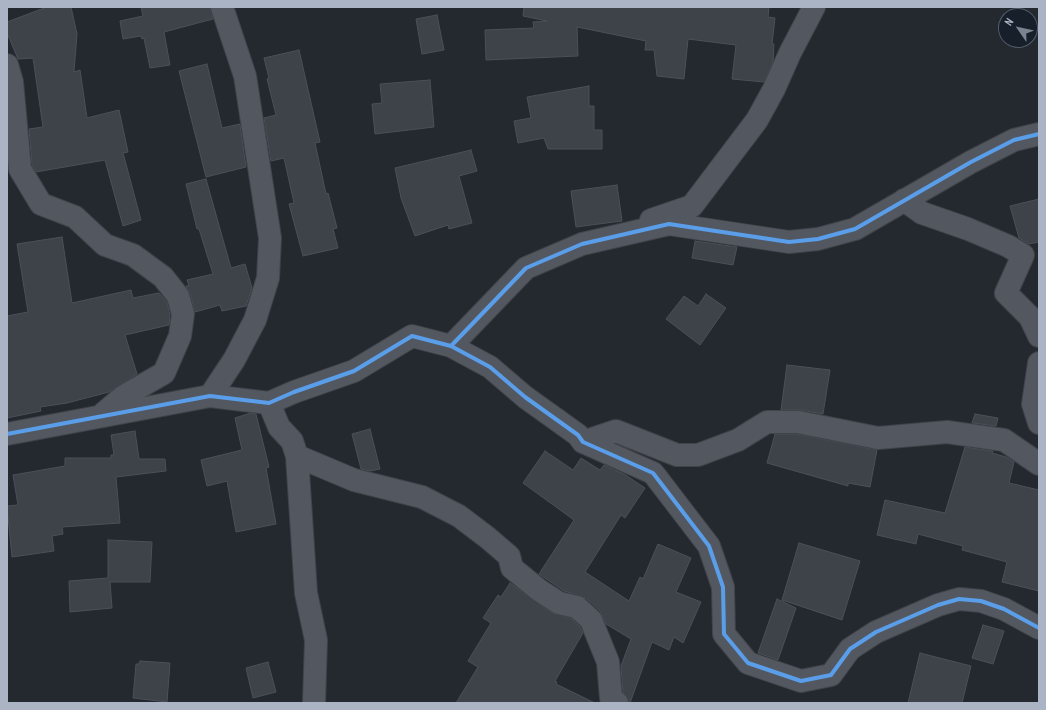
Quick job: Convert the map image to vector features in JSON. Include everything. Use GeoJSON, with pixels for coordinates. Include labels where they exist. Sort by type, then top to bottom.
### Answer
{"type":"FeatureCollection","features":[{"type":"Feature","properties":{"kind":"street"},"geometry":{"type":"LineString","coordinates":[[210,396],[234,360],[255,320],[268,278],[270,238],[245,76],[222,7]]}},
{"type":"Feature","properties":{"kind":"street"},"geometry":{"type":"LineString","coordinates":[[451,346],[526,268],[582,244],[692,206],[757,120],[774,89],[790,53],[814,7]]}},
{"type":"Feature","properties":{"kind":"street"},"geometry":{"type":"LineString","coordinates":[[7,65],[12,82],[20,169],[41,204],[75,217],[104,245],[133,255],[163,276],[178,296],[183,314],[180,336],[164,373],[124,396],[102,415]]}},
{"type":"Feature","properties":{"kind":"street"},"geometry":{"type":"LineString","coordinates":[[582,244],[669,224],[789,242],[818,239],[855,229],[904,200],[1014,140],[1039,134]]}},
{"type":"Feature","properties":{"kind":"street"},"geometry":{"type":"LineString","coordinates":[[904,200],[922,213],[968,229],[1008,246],[1023,255],[1006,292],[1030,317],[1039,336]]}},
{"type":"Feature","properties":{"kind":"street"},"geometry":{"type":"LineString","coordinates":[[7,434],[210,396],[268,403],[294,392],[354,371],[412,336],[451,346],[490,367],[525,397],[578,434],[583,442],[653,473],[709,546],[722,587],[724,634],[748,663],[801,681],[831,676],[850,649],[876,632],[938,605],[959,599],[981,601],[1004,609],[1039,628]]}},
{"type":"Feature","properties":{"kind":"street"},"geometry":{"type":"LineString","coordinates":[[1039,363],[1033,404],[1039,423]]}},
{"type":"Feature","properties":{"kind":"street"},"geometry":{"type":"LineString","coordinates":[[268,403],[279,427],[292,441],[297,456],[306,593],[316,640],[314,703]]}},
{"type":"Feature","properties":{"kind":"street"},"geometry":{"type":"LineString","coordinates":[[583,442],[616,431],[677,455],[698,455],[738,440],[767,422],[798,422],[878,438],[947,432],[1004,440],[1039,464]]}},
{"type":"Feature","properties":{"kind":"street"},"geometry":{"type":"LineString","coordinates":[[297,456],[354,480],[422,497],[459,516],[488,538],[508,556],[512,568],[539,590],[559,603],[577,607],[591,620],[608,662],[611,698],[617,703]]}},
{"type":"Feature","properties":{"kind":"building"},"geometry":{"type":"Polygon","coordinates":[[[47,7],[71,7],[77,34],[74,72],[80,70],[87,118],[119,110],[128,152],[123,153],[141,220],[123,226],[105,160],[36,172],[32,165],[29,129],[43,127],[33,58],[18,59],[7,33],[7,22],[47,7]]]}},
{"type":"Feature","properties":{"kind":"building"},"geometry":{"type":"Polygon","coordinates":[[[141,7],[210,7],[213,19],[164,32],[170,65],[150,68],[144,38],[142,39],[141,36],[123,39],[120,21],[143,16],[141,7]]]}},
{"type":"Feature","properties":{"kind":"building"},"geometry":{"type":"Polygon","coordinates":[[[524,7],[769,7],[768,17],[775,18],[772,44],[774,44],[773,62],[764,82],[732,79],[736,45],[688,39],[684,79],[657,76],[654,50],[645,50],[646,41],[577,27],[578,56],[486,60],[485,30],[534,28],[533,22],[547,21],[523,16],[524,7]]]}},
{"type":"Feature","properties":{"kind":"building"},"geometry":{"type":"Polygon","coordinates":[[[437,15],[444,50],[422,54],[416,19],[437,15]]]}},
{"type":"Feature","properties":{"kind":"building"},"geometry":{"type":"Polygon","coordinates":[[[299,50],[320,142],[315,143],[326,194],[328,193],[337,228],[333,229],[338,248],[303,256],[289,204],[294,203],[284,158],[271,161],[264,118],[276,115],[267,79],[269,78],[264,58],[299,50]]]}},
{"type":"Feature","properties":{"kind":"building"},"geometry":{"type":"Polygon","coordinates":[[[207,64],[222,128],[240,124],[246,167],[206,177],[179,71],[207,64]]]}},
{"type":"Feature","properties":{"kind":"building"},"geometry":{"type":"Polygon","coordinates":[[[430,80],[434,127],[375,134],[372,104],[382,103],[380,84],[430,80]]]}},
{"type":"Feature","properties":{"kind":"building"},"geometry":{"type":"Polygon","coordinates":[[[589,86],[589,106],[594,106],[594,130],[602,130],[602,149],[548,149],[544,138],[518,143],[514,121],[531,118],[527,97],[589,86]]]}},
{"type":"Feature","properties":{"kind":"building"},"geometry":{"type":"Polygon","coordinates":[[[471,150],[477,171],[459,176],[472,223],[449,229],[448,225],[415,236],[401,198],[395,168],[471,150]]]}},
{"type":"Feature","properties":{"kind":"building"},"geometry":{"type":"Polygon","coordinates":[[[206,179],[231,268],[245,264],[252,288],[246,306],[222,311],[220,305],[195,312],[190,293],[186,286],[189,286],[187,280],[213,274],[199,229],[197,229],[186,184],[206,179]]]}},
{"type":"Feature","properties":{"kind":"building"},"geometry":{"type":"Polygon","coordinates":[[[617,185],[622,221],[576,227],[571,191],[617,185]]]}},
{"type":"Feature","properties":{"kind":"building"},"geometry":{"type":"Polygon","coordinates":[[[1039,199],[1039,242],[1029,244],[1019,238],[1010,206],[1039,199]]]}},
{"type":"Feature","properties":{"kind":"building"},"geometry":{"type":"Polygon","coordinates":[[[62,237],[72,303],[131,290],[133,298],[159,293],[167,302],[170,315],[169,325],[125,335],[137,374],[109,392],[67,403],[40,407],[41,411],[7,418],[7,316],[28,312],[17,244],[62,237]]]}},
{"type":"Feature","properties":{"kind":"building"},"geometry":{"type":"Polygon","coordinates":[[[695,241],[737,247],[733,265],[692,258],[695,241]]]}},
{"type":"Feature","properties":{"kind":"building"},"geometry":{"type":"Polygon","coordinates":[[[706,294],[726,308],[700,345],[666,319],[684,296],[698,306],[706,294]]]}},
{"type":"Feature","properties":{"kind":"building"},"geometry":{"type":"Polygon","coordinates":[[[787,365],[830,370],[823,414],[800,410],[781,410],[787,365]]]}},
{"type":"Feature","properties":{"kind":"building"},"geometry":{"type":"Polygon","coordinates":[[[251,413],[256,414],[269,467],[266,468],[276,524],[236,532],[227,481],[207,486],[201,460],[242,450],[235,418],[251,413]]]}},
{"type":"Feature","properties":{"kind":"building"},"geometry":{"type":"Polygon","coordinates":[[[975,414],[998,418],[996,426],[972,423],[975,414]]]}},
{"type":"Feature","properties":{"kind":"building"},"geometry":{"type":"Polygon","coordinates":[[[370,429],[380,469],[370,471],[361,469],[352,434],[370,429]]]}},
{"type":"Feature","properties":{"kind":"building"},"geometry":{"type":"Polygon","coordinates":[[[135,431],[139,459],[165,459],[166,471],[116,477],[120,523],[62,527],[63,534],[52,536],[54,551],[12,557],[7,506],[18,505],[13,475],[65,466],[65,458],[111,458],[111,455],[114,455],[111,435],[135,431]]]}},
{"type":"Feature","properties":{"kind":"building"},"geometry":{"type":"Polygon","coordinates":[[[775,434],[797,434],[877,450],[870,487],[848,483],[848,486],[767,463],[775,434]]]}},
{"type":"Feature","properties":{"kind":"building"},"geometry":{"type":"Polygon","coordinates":[[[965,447],[993,451],[992,453],[1006,457],[1014,462],[1009,483],[1039,490],[1039,591],[1002,582],[1007,562],[962,550],[963,546],[918,534],[916,544],[877,535],[885,500],[945,513],[965,447]]]}},
{"type":"Feature","properties":{"kind":"building"},"geometry":{"type":"Polygon","coordinates":[[[545,451],[573,470],[581,458],[600,470],[604,465],[624,474],[645,488],[625,518],[621,515],[585,572],[629,601],[640,577],[643,579],[658,544],[691,558],[676,592],[701,602],[683,643],[674,637],[669,650],[652,642],[630,703],[623,692],[621,666],[631,639],[606,624],[600,611],[586,598],[564,591],[539,574],[574,520],[523,483],[545,451]]]}},
{"type":"Feature","properties":{"kind":"building"},"geometry":{"type":"Polygon","coordinates":[[[108,540],[152,542],[150,582],[110,582],[112,608],[70,612],[69,581],[108,578],[108,540]]]}},
{"type":"Feature","properties":{"kind":"building"},"geometry":{"type":"Polygon","coordinates":[[[799,543],[860,561],[842,620],[782,600],[799,543]]]}},
{"type":"Feature","properties":{"kind":"building"},"geometry":{"type":"Polygon","coordinates":[[[510,583],[552,613],[571,618],[580,627],[583,633],[555,681],[557,682],[556,684],[595,703],[456,703],[478,667],[468,661],[491,623],[483,618],[498,595],[501,597],[510,583]]]}},
{"type":"Feature","properties":{"kind":"building"},"geometry":{"type":"Polygon","coordinates":[[[777,599],[796,608],[778,660],[758,653],[777,599]]]}},
{"type":"Feature","properties":{"kind":"building"},"geometry":{"type":"Polygon","coordinates":[[[983,625],[1004,631],[993,664],[972,658],[983,625]]]}},
{"type":"Feature","properties":{"kind":"building"},"geometry":{"type":"Polygon","coordinates":[[[920,653],[971,666],[962,703],[908,703],[920,653]]]}},
{"type":"Feature","properties":{"kind":"building"},"geometry":{"type":"Polygon","coordinates":[[[140,661],[170,663],[167,702],[133,698],[136,664],[139,664],[140,661]]]}},
{"type":"Feature","properties":{"kind":"building"},"geometry":{"type":"Polygon","coordinates":[[[268,662],[276,692],[253,698],[246,668],[268,662]]]}},
{"type":"Feature","properties":{"kind":"cycle path"},"geometry":{"type":"LineString","coordinates":[[7,434],[210,396],[269,403],[294,392],[354,371],[412,336],[451,346],[526,268],[582,244],[669,224],[789,242],[818,239],[855,229],[971,162],[1014,140],[1039,134]]}},
{"type":"Feature","properties":{"kind":"cycle path"},"geometry":{"type":"LineString","coordinates":[[451,346],[490,367],[525,397],[578,435],[583,442],[653,473],[709,546],[723,587],[724,634],[748,663],[801,681],[831,675],[850,649],[876,632],[938,605],[959,599],[981,601],[1004,609],[1039,628]]}}]}
